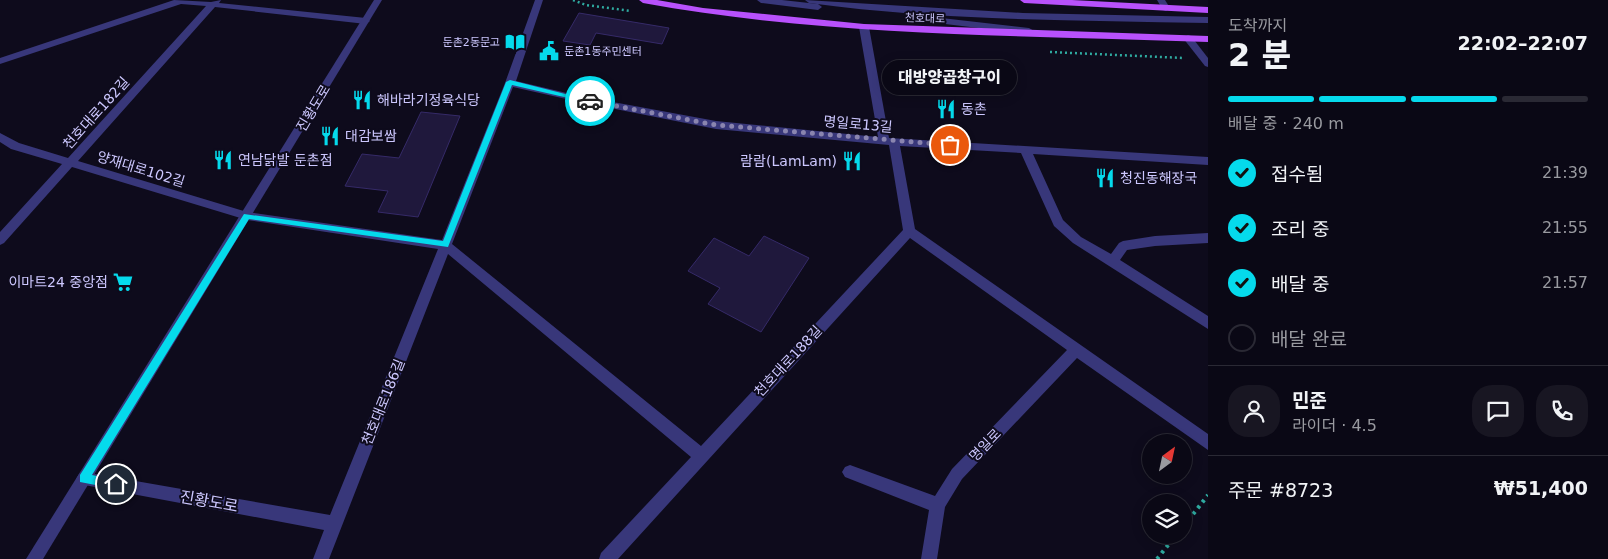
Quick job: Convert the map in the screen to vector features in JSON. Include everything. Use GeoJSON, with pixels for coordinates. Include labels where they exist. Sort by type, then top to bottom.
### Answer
{"type":"FeatureCollection","features":[{"type":"Feature","properties":{"kind":"main road","name":"천호대로"},"geometry":{"type":"LineString","coordinates":[[643,0],[703,11],[864,27],[1208,39]]}},
{"type":"Feature","properties":{"kind":"main road"},"geometry":{"type":"LineString","coordinates":[[1024,0],[1164,4],[1208,10]]}},
{"type":"Feature","properties":{"kind":"street","name":"진황도로"},"geometry":{"type":"LineString","coordinates":[[34,559],[247,216],[378,0]]}},
{"type":"Feature","properties":{"kind":"street","name":"천호대로186길"},"geometry":{"type":"LineString","coordinates":[[320,559],[510,82],[539,0]]}},
{"type":"Feature","properties":{"kind":"street"},"geometry":{"type":"LineString","coordinates":[[761,0],[1048,33]]}},
{"type":"Feature","properties":{"kind":"street"},"geometry":{"type":"LineString","coordinates":[[808,0],[858,7],[1023,16],[1208,20]]}},
{"type":"Feature","properties":{"kind":"street"},"geometry":{"type":"LineString","coordinates":[[0,61],[180,1],[215,2],[366,21]]}},
{"type":"Feature","properties":{"kind":"street","name":"천호대로182길"},"geometry":{"type":"LineString","coordinates":[[0,240],[215,2]]}},
{"type":"Feature","properties":{"kind":"street"},"geometry":{"type":"LineString","coordinates":[[864,27],[909,231],[1208,443]]}},
{"type":"Feature","properties":{"kind":"street"},"geometry":{"type":"LineString","coordinates":[[1188,38],[1208,64]]}},
{"type":"Feature","properties":{"kind":"street","name":"명일로13길"},"geometry":{"type":"LineString","coordinates":[[510,82],[576,98],[716,125],[889,141],[1208,161]]}},
{"type":"Feature","properties":{"kind":"street","name":"양재대로102길"},"geometry":{"type":"LineString","coordinates":[[0,137],[15,146],[247,216]]}},
{"type":"Feature","properties":{"kind":"street"},"geometry":{"type":"LineString","coordinates":[[1025,150],[1058,223],[1077,240],[1113,261],[1208,323]]}},
{"type":"Feature","properties":{"kind":"street"},"geometry":{"type":"LineString","coordinates":[[247,216],[445,244],[701,456]]}},
{"type":"Feature","properties":{"kind":"street","name":"천호대로188길"},"geometry":{"type":"LineString","coordinates":[[608,559],[909,231]]}},
{"type":"Feature","properties":{"kind":"street"},"geometry":{"type":"LineString","coordinates":[[1113,261],[1123,246],[1154,241],[1208,238]]}},
{"type":"Feature","properties":{"kind":"street","name":"명일로"},"geometry":{"type":"LineString","coordinates":[[929,559],[938,505],[957,474],[1076,350]]}},
{"type":"Feature","properties":{"kind":"street"},"geometry":{"type":"LineString","coordinates":[[850,472],[938,505]]}},
{"type":"Feature","properties":{"kind":"street","name":"진황도로"},"geometry":{"type":"LineString","coordinates":[[84,479],[334,524]]}},
{"type":"Feature","properties":{"kind":"path"},"geometry":{"type":"LineString","coordinates":[[1192,516],[1208,495]]}},
{"type":"Feature","properties":{"kind":"path"},"geometry":{"type":"LineString","coordinates":[[1157,559],[1169,544]]}},
{"type":"Feature","properties":{"kind":"building"},"geometry":{"type":"Polygon","coordinates":[[[579,13],[669,28],[662,44],[596,33],[590,45],[563,41],[579,13]]]}},
{"type":"Feature","properties":{"kind":"building"},"geometry":{"type":"Polygon","coordinates":[[[421,112],[460,116],[418,217],[378,212],[388,191],[345,186],[362,154],[399,158],[421,112]]]}},
{"type":"Feature","properties":{"kind":"building"},"geometry":{"type":"Polygon","coordinates":[[[764,236],[809,258],[761,332],[708,304],[720,288],[688,271],[714,238],[749,256],[764,236]]]}},
{"type":"Feature","properties":{"kind":"way so far"},"geometry":{"type":"LineString","coordinates":[[590,101],[716,125],[884,141],[950,145]]}},
{"type":"Feature","properties":{"kind":"place","name":"둔촌2동문고"},"geometry":{"type":"Point","coordinates":[515,42]}},
{"type":"Feature","properties":{"kind":"place","name":"둔촌1동주민센터"},"geometry":{"type":"Point","coordinates":[549,51]}},
{"type":"Feature","properties":{"kind":"place","name":"해바라기정육식당"},"geometry":{"type":"Point","coordinates":[362,100]}},
{"type":"Feature","properties":{"kind":"place","name":"동촌"},"geometry":{"type":"Point","coordinates":[946,109]}},
{"type":"Feature","properties":{"kind":"place","name":"대감보쌈"},"geometry":{"type":"Point","coordinates":[330,136]}},
{"type":"Feature","properties":{"kind":"place","name":"대방양곱창구이"},"geometry":{"type":"Point","coordinates":[950,145]}},
{"type":"Feature","properties":{"kind":"place","name":"연남닭발 둔촌점"},"geometry":{"type":"Point","coordinates":[223,160]}},
{"type":"Feature","properties":{"kind":"place","name":"람람(LamLam)"},"geometry":{"type":"Point","coordinates":[852,161]}},
{"type":"Feature","properties":{"kind":"place","name":"청진동해장국"},"geometry":{"type":"Point","coordinates":[1105,178]}},
{"type":"Feature","properties":{"kind":"place","name":"이마트24 중앙점"},"geometry":{"type":"Point","coordinates":[123,282]}},
{"type":"Feature","properties":{"kind":"route"},"geometry":{"type":"LineString","coordinates":[[116,484],[84,479],[247,216],[445,244],[510,82],[590,101]]}}]}
